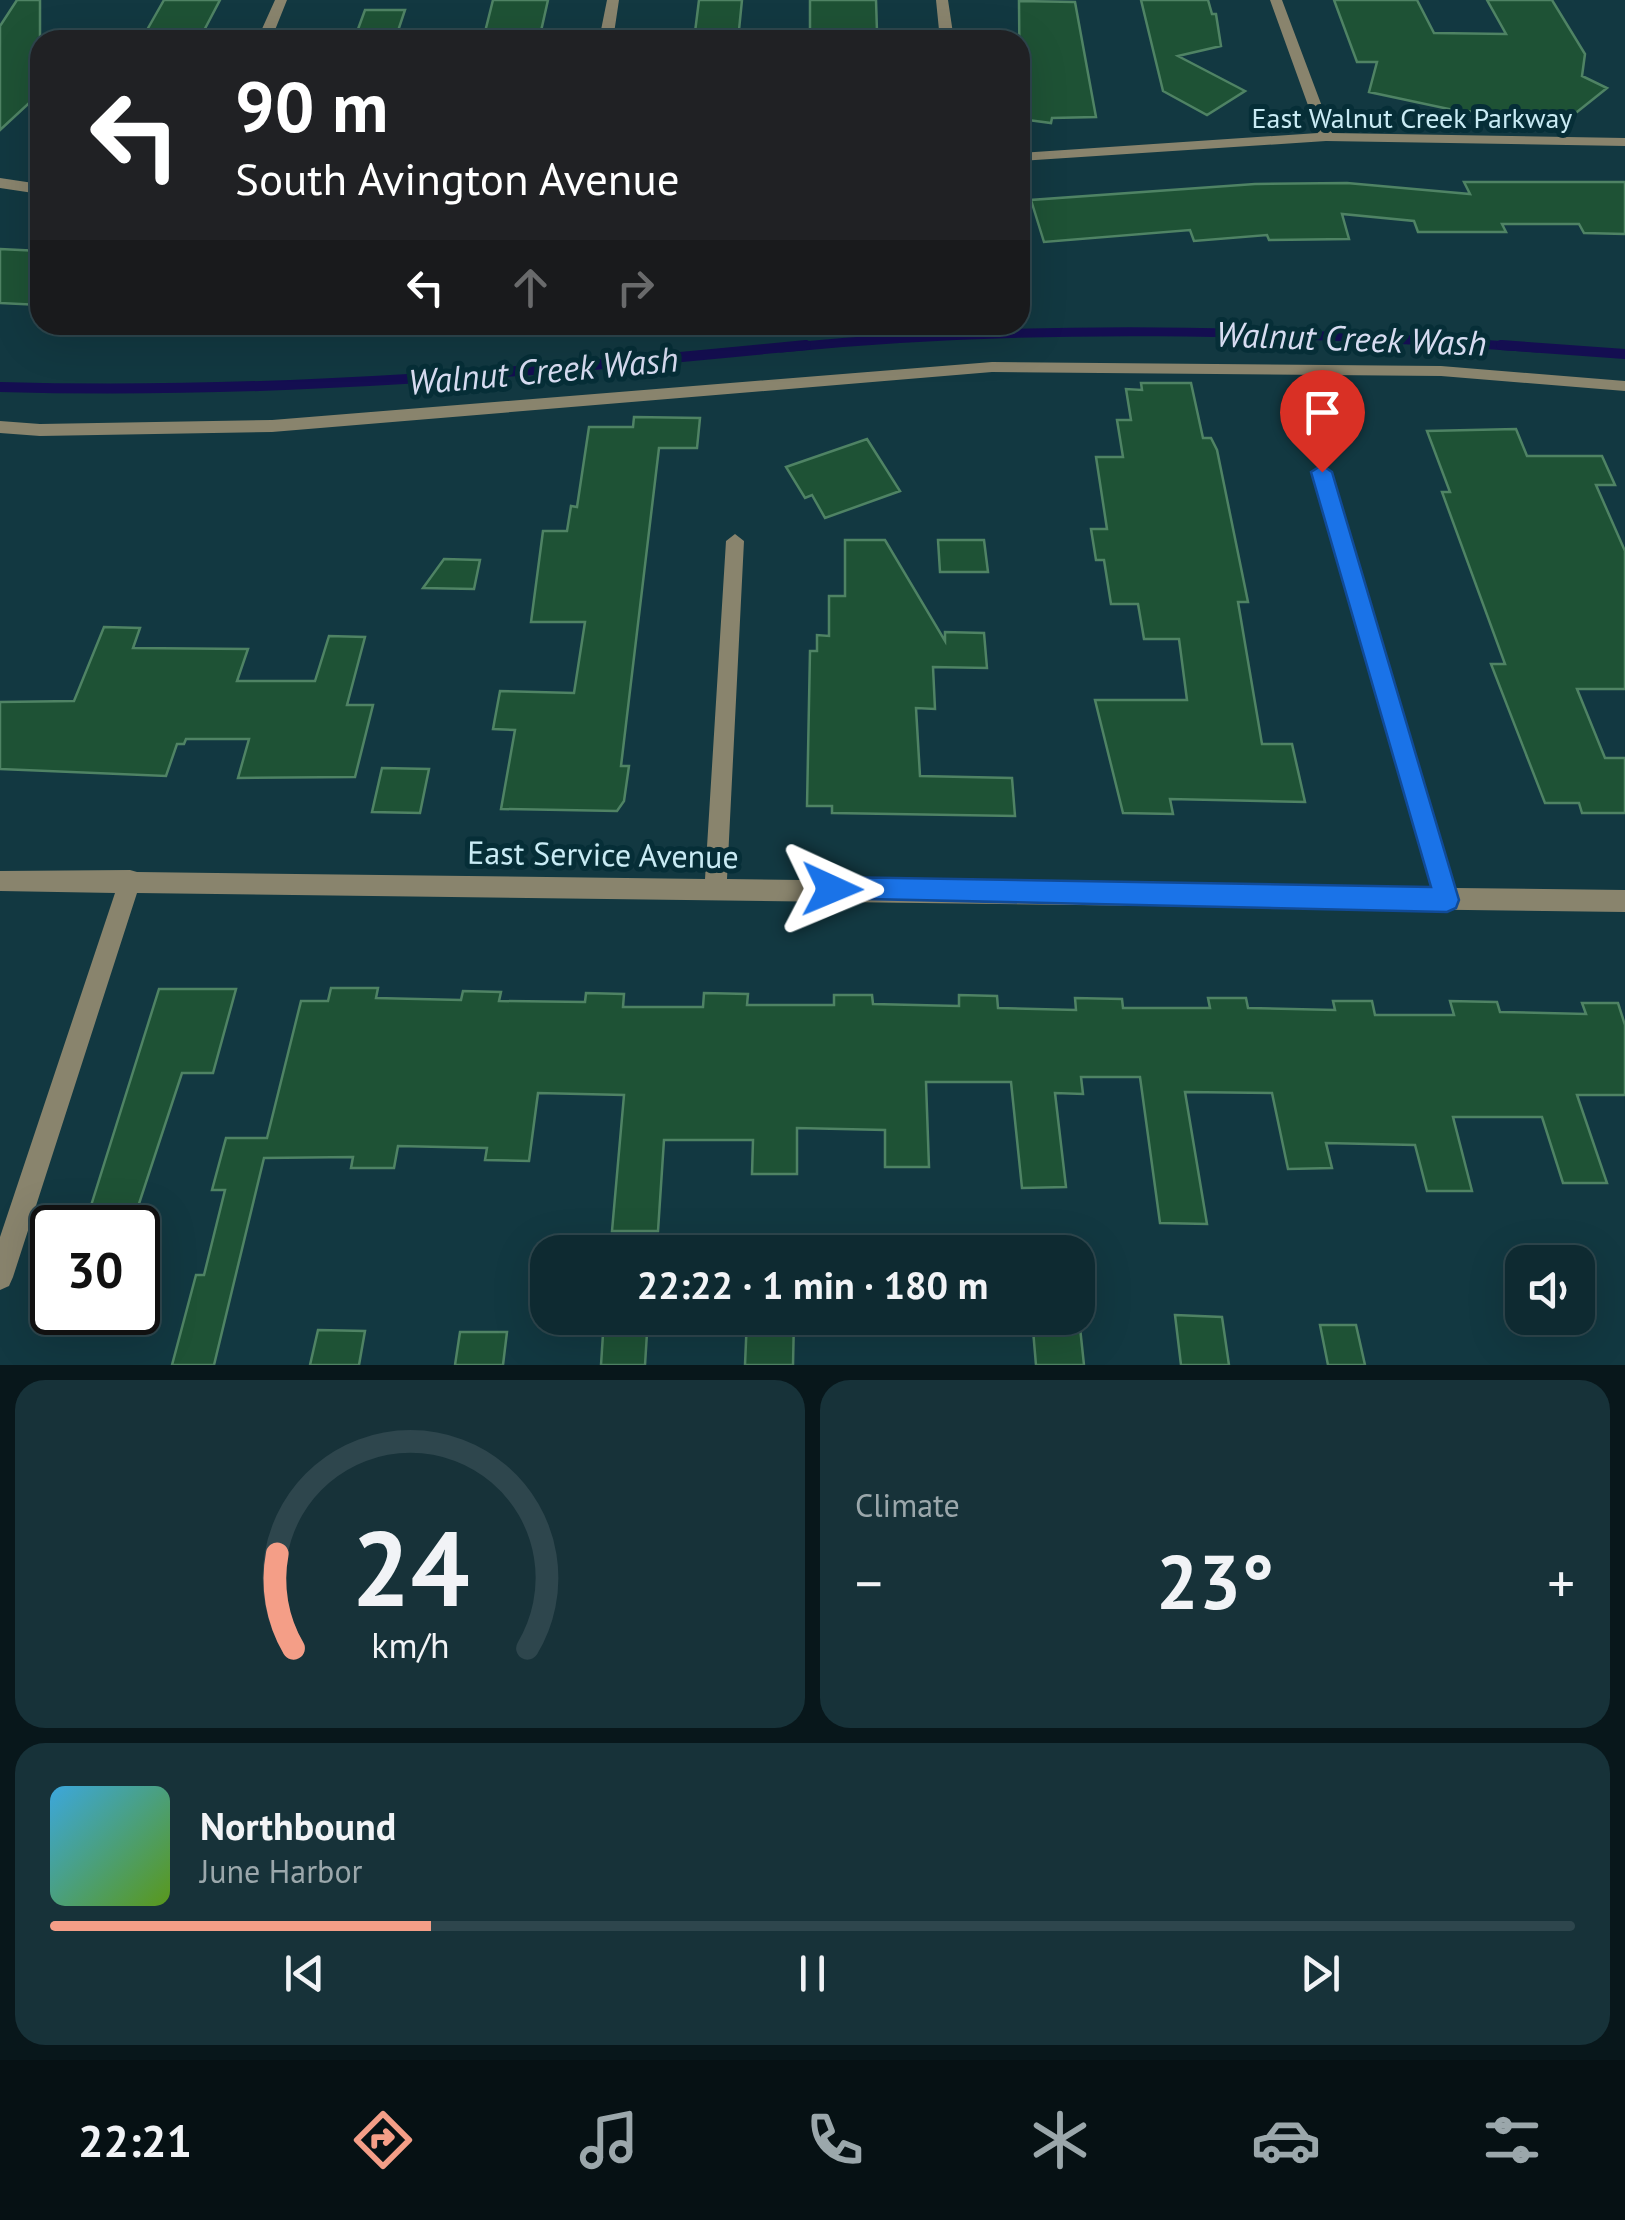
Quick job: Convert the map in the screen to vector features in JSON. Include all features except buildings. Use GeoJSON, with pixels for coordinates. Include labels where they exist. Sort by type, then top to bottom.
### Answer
{"type":"FeatureCollection","features":[{"type":"Feature","properties":{"kind":"street"},"geometry":{"type":"LineString","coordinates":[[268,30],[281,0]]}},
{"type":"Feature","properties":{"kind":"street"},"geometry":{"type":"LineString","coordinates":[[608,30],[613,0]]}},
{"type":"Feature","properties":{"kind":"street"},"geometry":{"type":"LineString","coordinates":[[942,0],[945,30]]}},
{"type":"Feature","properties":{"kind":"street"},"geometry":{"type":"LineString","coordinates":[[1276,0],[1326,137]]}},
{"type":"Feature","properties":{"kind":"street","name":"East Walnut Creek Parkway"},"geometry":{"type":"LineString","coordinates":[[1030,156],[1326,137],[1625,142]]}},
{"type":"Feature","properties":{"kind":"street"},"geometry":{"type":"LineString","coordinates":[[0,183],[30,188]]}},
{"type":"Feature","properties":{"kind":"street"},"geometry":{"type":"LineString","coordinates":[[1322,472],[1447,900]]}},
{"type":"Feature","properties":{"kind":"street"},"geometry":{"type":"LineString","coordinates":[[716,888],[735,542]]}},
{"type":"Feature","properties":{"kind":"street"},"geometry":{"type":"LineString","coordinates":[[0,1277],[130,880]]}},
{"type":"Feature","properties":{"kind":"street","name":"East Service Avenue"},"geometry":{"type":"LineString","coordinates":[[0,881],[1625,901]]}},
{"type":"Feature","properties":{"kind":"lane"},"geometry":{"type":"LineString","coordinates":[[0,427],[40,430],[272,426],[992,367],[1441,370],[1625,386]]}},
{"type":"Feature","properties":{"kind":"waterway","name":"Walnut Creek Wash"},"geometry":{"type":"LineString","coordinates":[[1030,333],[1253,333],[1537,348]]}},
{"type":"Feature","properties":{"kind":"waterway","name":"Walnut Creek Wash"},"geometry":{"type":"LineString","coordinates":[[781,348],[970,335]]}},
{"type":"Feature","properties":{"kind":"waterway","name":"Walnut Creek Wash"},"geometry":{"type":"LineString","coordinates":[[0,387],[203,388],[404,379],[806,345]]}},
{"type":"Feature","properties":{"kind":"waterway","name":"Walnut Creek Wash"},"geometry":{"type":"LineString","coordinates":[[1501,345],[1625,354]]}},
{"type":"Feature","properties":{"kind":"route"},"geometry":{"type":"LineString","coordinates":[[832,889],[1447,900],[1322,472]]}}]}
